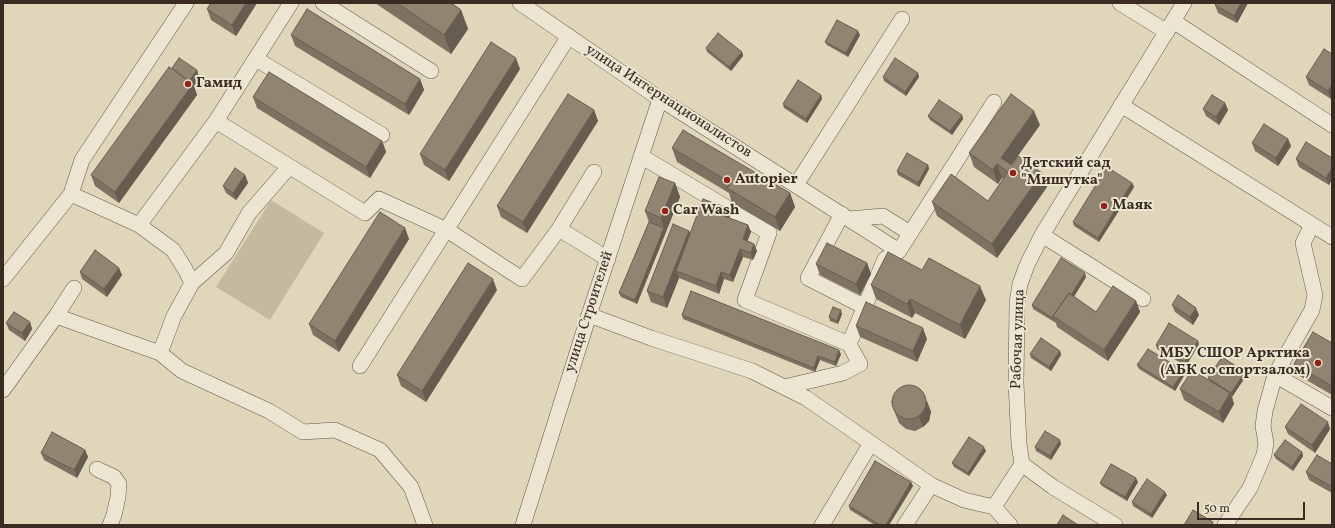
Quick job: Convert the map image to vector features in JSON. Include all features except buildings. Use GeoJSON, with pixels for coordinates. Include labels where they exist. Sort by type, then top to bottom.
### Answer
{"type":"FeatureCollection","features":[{"type":"Feature","properties":{"kind":"street"},"geometry":{"type":"LineString","coordinates":[[3,279],[71,194],[82,160],[186,3]]}},
{"type":"Feature","properties":{"kind":"street"},"geometry":{"type":"LineString","coordinates":[[139,225],[216,121],[291,3]]}},
{"type":"Feature","properties":{"kind":"street"},"geometry":{"type":"LineString","coordinates":[[323,3],[431,71]]}},
{"type":"Feature","properties":{"kind":"street","name":"улица Интернационалистов"},"geometry":{"type":"LineString","coordinates":[[520,3],[660,99],[899,251]]}},
{"type":"Feature","properties":{"kind":"street"},"geometry":{"type":"LineString","coordinates":[[1120,3],[1170,26],[1332,125]]}},
{"type":"Feature","properties":{"kind":"street","name":"Рабочая улица"},"geometry":{"type":"LineString","coordinates":[[1022,464],[1019,444],[1016,383],[1017,303],[1020,284],[1027,265],[1042,235],[1184,3]]}},
{"type":"Feature","properties":{"kind":"street"},"geometry":{"type":"LineString","coordinates":[[796,185],[902,19]]}},
{"type":"Feature","properties":{"kind":"street"},"geometry":{"type":"LineString","coordinates":[[360,366],[569,36]]}},
{"type":"Feature","properties":{"kind":"street"},"geometry":{"type":"LineString","coordinates":[[256,59],[382,135]]}},
{"type":"Feature","properties":{"kind":"street","name":"улица Строителей"},"geometry":{"type":"LineString","coordinates":[[523,525],[589,315],[660,99]]}},
{"type":"Feature","properties":{"kind":"street"},"geometry":{"type":"LineString","coordinates":[[849,344],[885,259],[899,251],[994,102]]}},
{"type":"Feature","properties":{"kind":"street"},"geometry":{"type":"LineString","coordinates":[[1122,105],[1332,238]]}},
{"type":"Feature","properties":{"kind":"street"},"geometry":{"type":"LineString","coordinates":[[216,121],[365,214],[379,199],[447,230],[522,279],[559,229],[594,172]]}},
{"type":"Feature","properties":{"kind":"street"},"geometry":{"type":"LineString","coordinates":[[641,156],[769,233],[745,300],[849,344],[860,364],[843,373],[784,387]]}},
{"type":"Feature","properties":{"kind":"street"},"geometry":{"type":"LineString","coordinates":[[160,353],[174,316],[186,291],[192,283],[226,253],[249,214],[289,167]]}},
{"type":"Feature","properties":{"kind":"street"},"geometry":{"type":"LineString","coordinates":[[71,194],[139,225],[173,250],[192,283]]}},
{"type":"Feature","properties":{"kind":"street"},"geometry":{"type":"LineString","coordinates":[[865,307],[808,278],[845,216],[883,216],[910,233]]}},
{"type":"Feature","properties":{"kind":"street"},"geometry":{"type":"LineString","coordinates":[[1224,525],[1250,488],[1264,455],[1266,443],[1263,426],[1265,410],[1275,375],[1312,310],[1316,295],[1303,242],[1312,225]]}},
{"type":"Feature","properties":{"kind":"street"},"geometry":{"type":"LineString","coordinates":[[559,229],[608,259]]}},
{"type":"Feature","properties":{"kind":"street"},"geometry":{"type":"LineString","coordinates":[[1042,235],[1143,299]]}},
{"type":"Feature","properties":{"kind":"street"},"geometry":{"type":"LineString","coordinates":[[3,390],[56,316],[74,288]]}},
{"type":"Feature","properties":{"kind":"street"},"geometry":{"type":"LineString","coordinates":[[589,315],[651,338],[752,371],[806,398],[931,485],[964,500],[994,507],[1010,525]]}},
{"type":"Feature","properties":{"kind":"street"},"geometry":{"type":"LineString","coordinates":[[56,316],[160,353],[182,371],[269,411],[303,432],[336,430],[380,450],[411,487],[425,525]]}},
{"type":"Feature","properties":{"kind":"street"},"geometry":{"type":"LineString","coordinates":[[1275,375],[1332,408]]}},
{"type":"Feature","properties":{"kind":"street"},"geometry":{"type":"LineString","coordinates":[[822,525],[871,443]]}},
{"type":"Feature","properties":{"kind":"street"},"geometry":{"type":"LineString","coordinates":[[994,507],[1022,464],[1053,487],[1115,525]]}},
{"type":"Feature","properties":{"kind":"street"},"geometry":{"type":"LineString","coordinates":[[97,469],[114,477],[119,484],[118,498],[110,525]]}},
{"type":"Feature","properties":{"kind":"street"},"geometry":{"type":"LineString","coordinates":[[906,525],[931,485]]}},
{"type":"Feature","properties":{"kind":"shaded area"},"geometry":{"type":"Polygon","coordinates":[[[271,200],[324,233],[270,320],[216,287],[271,200]]]}},
{"type":"Feature","properties":{"kind":"place","name":"Гамид"},"geometry":{"type":"Point","coordinates":[188,84]}},
{"type":"Feature","properties":{"kind":"place","name":"Детский сад \"Мишутка\""},"geometry":{"type":"Point","coordinates":[1013,173]}},
{"type":"Feature","properties":{"kind":"place","name":"Autopier"},"geometry":{"type":"Point","coordinates":[727,180]}},
{"type":"Feature","properties":{"kind":"place","name":"Маяк"},"geometry":{"type":"Point","coordinates":[1104,206]}},
{"type":"Feature","properties":{"kind":"place","name":"Car Wash"},"geometry":{"type":"Point","coordinates":[665,211]}},
{"type":"Feature","properties":{"kind":"place","name":"МБУ СШОР Арктика (АБК со спортзалом)"},"geometry":{"type":"Point","coordinates":[1318,363]}}]}
